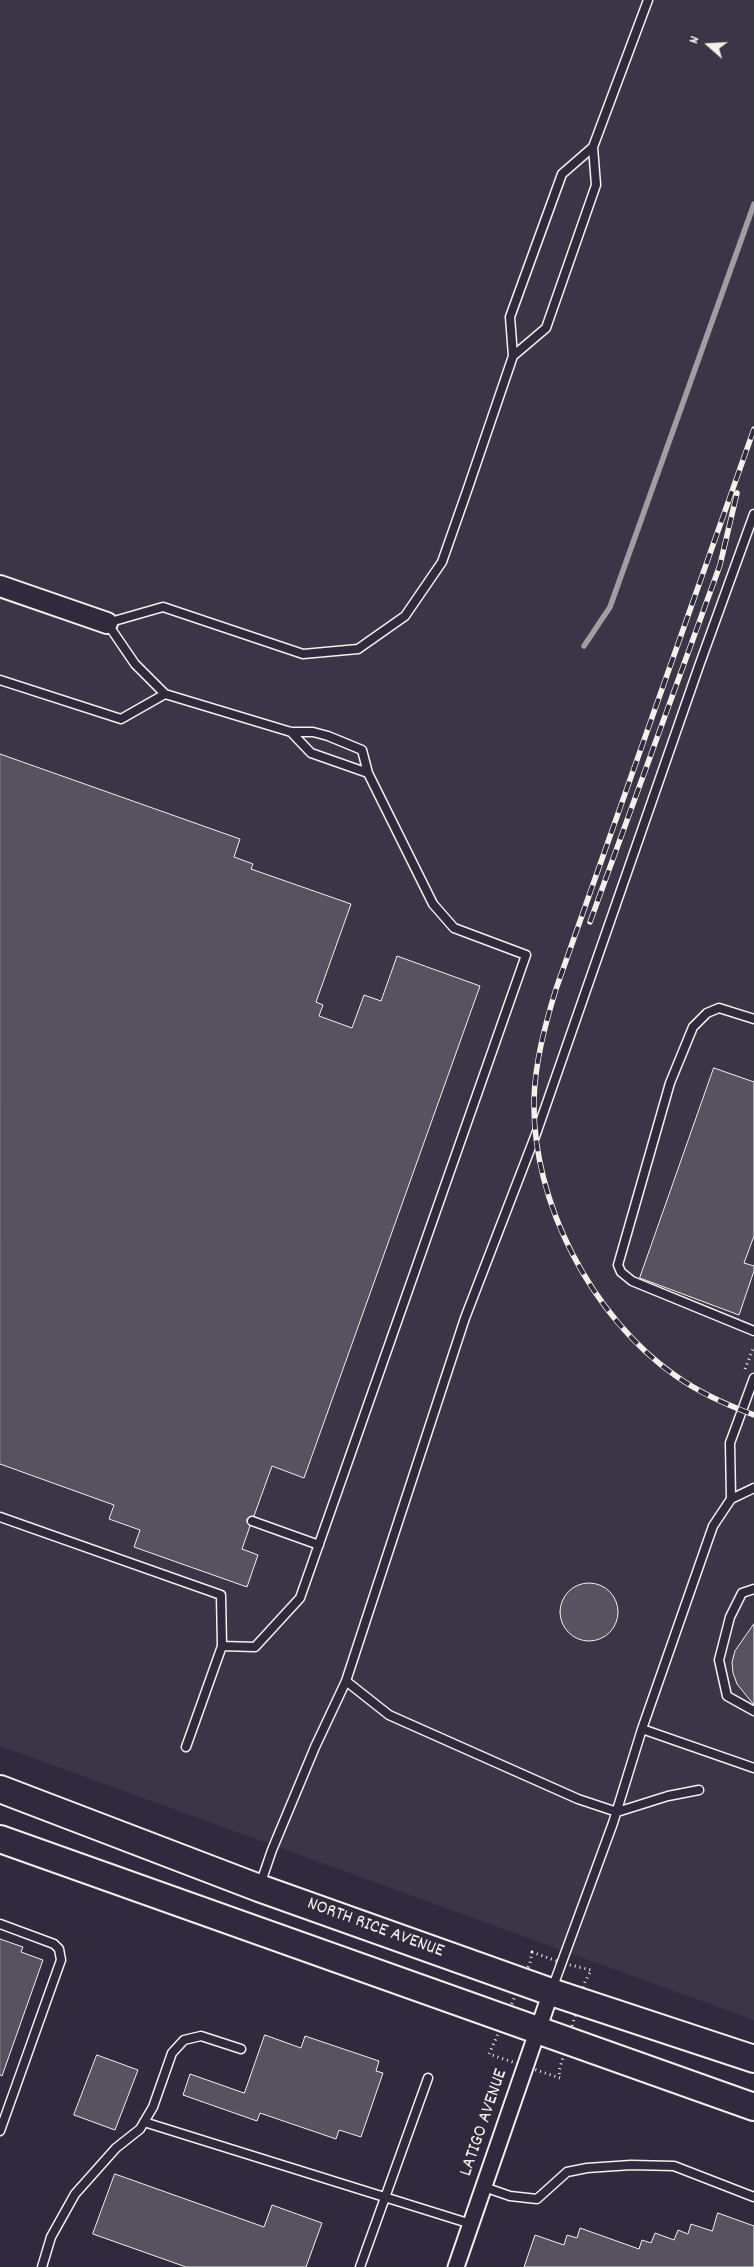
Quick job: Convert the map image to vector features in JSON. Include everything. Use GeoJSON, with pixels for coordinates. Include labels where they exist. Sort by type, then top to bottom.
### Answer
{"type":"FeatureCollection","features":[{"type":"Feature","properties":{"kind":"highway","name":"NORTH RICE AVENUE"},"geometry":{"type":"LineString","coordinates":[[0,1789],[259,1888],[551,1992],[754,2059]]}},
{"type":"Feature","properties":{"kind":"highway"},"geometry":{"type":"LineString","coordinates":[[0,1839],[754,2107]]}},
{"type":"Feature","properties":{"kind":"street"},"geometry":{"type":"LineString","coordinates":[[0,586],[107,624]]}},
{"type":"Feature","properties":{"kind":"street","name":"LATIGO AVENUE"},"geometry":{"type":"LineString","coordinates":[[456,2267],[551,1992]]}},
{"type":"Feature","properties":{"kind":"lane"},"geometry":{"type":"LineString","coordinates":[[513,356],[546,328],[596,185],[593,147],[648,0]]}},
{"type":"Feature","properties":{"kind":"lane"},"geometry":{"type":"LineString","coordinates":[[222,1646],[256,1647],[300,1598],[526,955],[454,928],[433,904],[368,773],[362,750],[313,732],[291,732],[165,694],[135,664],[107,624],[163,607],[303,654],[358,650],[405,616],[442,562],[513,356],[510,317],[562,174],[593,147]]}},
{"type":"Feature","properties":{"kind":"lane"},"geometry":{"type":"LineString","coordinates":[[259,1888],[272,1850],[315,1747],[346,1681],[466,1318],[536,1134],[754,514]]}},
{"type":"Feature","properties":{"kind":"lane"},"geometry":{"type":"LineString","coordinates":[[0,680],[120,719],[165,694]]}},
{"type":"Feature","properties":{"kind":"lane"},"geometry":{"type":"LineString","coordinates":[[291,732],[311,753],[368,773]]}},
{"type":"Feature","properties":{"kind":"lane"},"geometry":{"type":"LineString","coordinates":[[754,1019],[719,1008],[707,1013],[693,1027],[670,1083],[618,1265],[621,1272],[632,1281],[754,1331]]}},
{"type":"Feature","properties":{"kind":"lane"},"geometry":{"type":"LineString","coordinates":[[731,1499],[730,1443],[754,1378]]}},
{"type":"Feature","properties":{"kind":"lane"},"geometry":{"type":"LineString","coordinates":[[551,1992],[617,1812],[642,1729],[713,1526],[731,1499],[754,1488]]}},
{"type":"Feature","properties":{"kind":"lane"},"geometry":{"type":"LineString","coordinates":[[0,1517],[221,1595],[222,1646],[186,1748]]}},
{"type":"Feature","properties":{"kind":"lane"},"geometry":{"type":"LineString","coordinates":[[252,1521],[319,1545]]}},
{"type":"Feature","properties":{"kind":"lane"},"geometry":{"type":"LineString","coordinates":[[754,1589],[742,1593],[734,1609],[719,1660],[727,1696],[754,1711]]}},
{"type":"Feature","properties":{"kind":"lane"},"geometry":{"type":"LineString","coordinates":[[346,1681],[389,1715],[578,1799],[617,1812],[668,1796],[699,1790]]}},
{"type":"Feature","properties":{"kind":"lane"},"geometry":{"type":"LineString","coordinates":[[642,1729],[754,1768]]}},
{"type":"Feature","properties":{"kind":"lane"},"geometry":{"type":"LineString","coordinates":[[0,1924],[54,1944],[59,1949],[61,1960],[0,2131]]}},
{"type":"Feature","properties":{"kind":"lane"},"geometry":{"type":"LineString","coordinates":[[42,2267],[51,2237],[75,2194],[116,2148],[140,2129],[153,2107],[172,2053],[184,2040],[201,2036],[240,2049]]}},
{"type":"Feature","properties":{"kind":"lane"},"geometry":{"type":"LineString","coordinates":[[360,2267],[428,2078]]}},
{"type":"Feature","properties":{"kind":"lane"},"geometry":{"type":"LineString","coordinates":[[144,2122],[471,2224]]}},
{"type":"Feature","properties":{"kind":"lane"},"geometry":{"type":"LineString","coordinates":[[484,2187],[510,2196],[537,2198],[567,2172],[587,2168],[622,2166],[674,2166],[754,2197]]}},
{"type":"Feature","properties":{"kind":"shaded area"},"geometry":{"type":"Polygon","coordinates":[[[0,0],[754,0],[754,2020],[0,1746],[0,0]]]}},
{"type":"Feature","properties":{"kind":"building"},"geometry":{"type":"Polygon","coordinates":[[[0,754],[240,839],[234,857],[253,864],[251,869],[351,904],[316,1002],[323,1005],[319,1016],[352,1028],[364,995],[381,1001],[397,956],[480,986],[304,1478],[272,1466],[254,1516],[247,1519],[250,1526],[242,1549],[258,1555],[247,1587],[134,1547],[140,1530],[109,1519],[114,1505],[0,1464],[0,754]]]}},
{"type":"Feature","properties":{"kind":"building"},"geometry":{"type":"Polygon","coordinates":[[[714,1068],[754,1082],[754,1236],[744,1263],[754,1266],[754,1271],[739,1315],[640,1278],[714,1068]]]}},
{"type":"Feature","properties":{"kind":"building"},"geometry":{"type":"Polygon","coordinates":[[[589,1583],[600,1585],[613,1596],[618,1612],[616,1623],[605,1636],[589,1641],[578,1639],[565,1628],[560,1612],[562,1601],[573,1588],[589,1583]]]}},
{"type":"Feature","properties":{"kind":"building"},"geometry":{"type":"Polygon","coordinates":[[[754,1624],[754,1705],[737,1684],[732,1662],[735,1651],[754,1624]]]}},
{"type":"Feature","properties":{"kind":"building"},"geometry":{"type":"Polygon","coordinates":[[[0,1939],[23,1947],[21,1952],[43,1960],[2,2076],[0,2075],[0,1939]]]}},
{"type":"Feature","properties":{"kind":"building"},"geometry":{"type":"Polygon","coordinates":[[[265,2035],[301,2048],[305,2036],[379,2061],[376,2071],[383,2073],[361,2137],[339,2130],[336,2139],[260,2113],[257,2121],[183,2095],[190,2074],[244,2093],[265,2035]]]}},
{"type":"Feature","properties":{"kind":"building"},"geometry":{"type":"Polygon","coordinates":[[[97,2055],[138,2070],[115,2130],[74,2115],[97,2055]]]}},
{"type":"Feature","properties":{"kind":"building"},"geometry":{"type":"Polygon","coordinates":[[[115,2174],[264,2227],[272,2205],[322,2223],[306,2267],[186,2267],[93,2234],[115,2174]]]}},
{"type":"Feature","properties":{"kind":"building"},"geometry":{"type":"Polygon","coordinates":[[[718,2213],[754,2226],[754,2267],[524,2267],[535,2235],[564,2245],[567,2235],[577,2238],[580,2228],[639,2249],[642,2240],[651,2243],[655,2233],[674,2240],[678,2230],[688,2234],[691,2224],[712,2231],[718,2213]]]}},
{"type":"Feature","properties":{"kind":"waterway"},"geometry":{"type":"LineString","coordinates":[[584,646],[610,607],[754,204]]}},
{"type":"Feature","properties":{"kind":"railway"},"geometry":{"type":"LineString","coordinates":[[754,429],[556,989],[541,1044],[534,1100],[536,1139],[544,1178],[556,1217],[573,1254],[594,1290],[618,1323],[646,1352],[676,1376],[714,1398],[754,1415]]}},
{"type":"Feature","properties":{"kind":"railway"},"geometry":{"type":"LineString","coordinates":[[590,922],[720,565],[737,493]]}}]}
